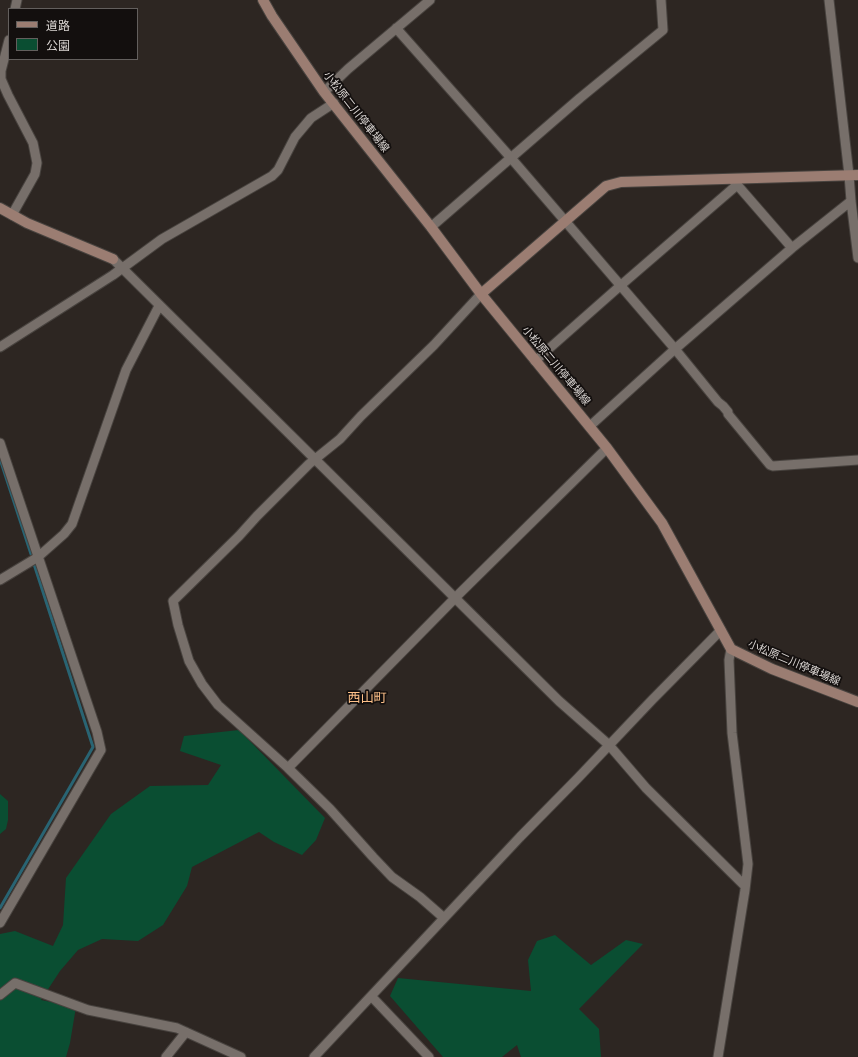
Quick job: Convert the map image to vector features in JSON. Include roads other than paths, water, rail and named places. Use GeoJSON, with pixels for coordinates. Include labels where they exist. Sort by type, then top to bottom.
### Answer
{"type":"FeatureCollection","features":[{"type":"Feature","properties":{"kind":"main road","name":"小松原二川停車場線"},"geometry":{"type":"LineString","coordinates":[[263,0],[272,16],[324,92],[431,227],[481,294],[590,426],[662,523],[732,649],[772,669],[858,702]]}},
{"type":"Feature","properties":{"kind":"main road"},"geometry":{"type":"LineString","coordinates":[[481,294],[606,186],[621,182],[734,182],[854,175]]}},
{"type":"Feature","properties":{"kind":"main road"},"geometry":{"type":"LineString","coordinates":[[0,208],[27,223],[113,259]]}},
{"type":"Feature","properties":{"kind":"street"},"geometry":{"type":"LineString","coordinates":[[324,92],[430,0]]}},
{"type":"Feature","properties":{"kind":"street"},"geometry":{"type":"LineString","coordinates":[[431,227],[580,98],[663,30],[661,0]]}},
{"type":"Feature","properties":{"kind":"street"},"geometry":{"type":"LineString","coordinates":[[829,0],[854,175],[850,201],[858,258]]}},
{"type":"Feature","properties":{"kind":"street"},"geometry":{"type":"LineString","coordinates":[[396,28],[511,158],[675,349],[770,465],[858,460]]}},
{"type":"Feature","properties":{"kind":"street"},"geometry":{"type":"LineString","coordinates":[[8,44],[1,71],[1,79],[33,143],[37,163],[35,174],[12,215]]}},
{"type":"Feature","properties":{"kind":"street"},"geometry":{"type":"LineString","coordinates":[[0,347],[113,275],[162,239],[272,176],[278,170],[295,137],[311,118],[334,103]]}},
{"type":"Feature","properties":{"kind":"street"},"geometry":{"type":"LineString","coordinates":[[535,361],[734,182],[792,248]]}},
{"type":"Feature","properties":{"kind":"street"},"geometry":{"type":"LineString","coordinates":[[590,426],[675,349],[792,248],[850,201]]}},
{"type":"Feature","properties":{"kind":"street"},"geometry":{"type":"LineString","coordinates":[[113,259],[559,701],[609,745],[646,788],[745,886]]}},
{"type":"Feature","properties":{"kind":"street"},"geometry":{"type":"LineString","coordinates":[[444,918],[420,897],[392,877],[372,857],[330,809],[288,768],[218,705],[202,684],[189,661],[178,625],[173,601],[316,459],[340,439],[361,416],[434,345],[481,294]]}},
{"type":"Feature","properties":{"kind":"street"},"geometry":{"type":"LineString","coordinates":[[0,580],[38,557],[64,534],[72,524],[126,370],[159,306]]}},
{"type":"Feature","properties":{"kind":"street"},"geometry":{"type":"LineString","coordinates":[[0,443],[97,732],[101,750],[0,923]]}},
{"type":"Feature","properties":{"kind":"street"},"geometry":{"type":"LineString","coordinates":[[288,768],[455,598],[607,448]]}},
{"type":"Feature","properties":{"kind":"street"},"geometry":{"type":"LineString","coordinates":[[314,1057],[444,918],[721,630]]}},
{"type":"Feature","properties":{"kind":"street"},"geometry":{"type":"LineString","coordinates":[[718,1057],[748,864],[732,733],[730,660],[732,649]]}},
{"type":"Feature","properties":{"kind":"street"},"geometry":{"type":"LineString","coordinates":[[0,994],[14,984],[88,1010],[177,1028],[241,1057]]}},
{"type":"Feature","properties":{"kind":"street"},"geometry":{"type":"LineString","coordinates":[[372,996],[428,1057]]}},
{"type":"Feature","properties":{"kind":"street"},"geometry":{"type":"LineString","coordinates":[[166,1057],[186,1032]]}},
{"type":"Feature","properties":{"kind":"waterway"},"geometry":{"type":"LineString","coordinates":[[0,459],[31,554]]}},
{"type":"Feature","properties":{"kind":"waterway"},"geometry":{"type":"LineString","coordinates":[[0,908],[93,747],[34,564]]}},
{"type":"Feature","properties":{"kind":"district","name":"西山町"},"geometry":{"type":"Point","coordinates":[367,698]}}]}
